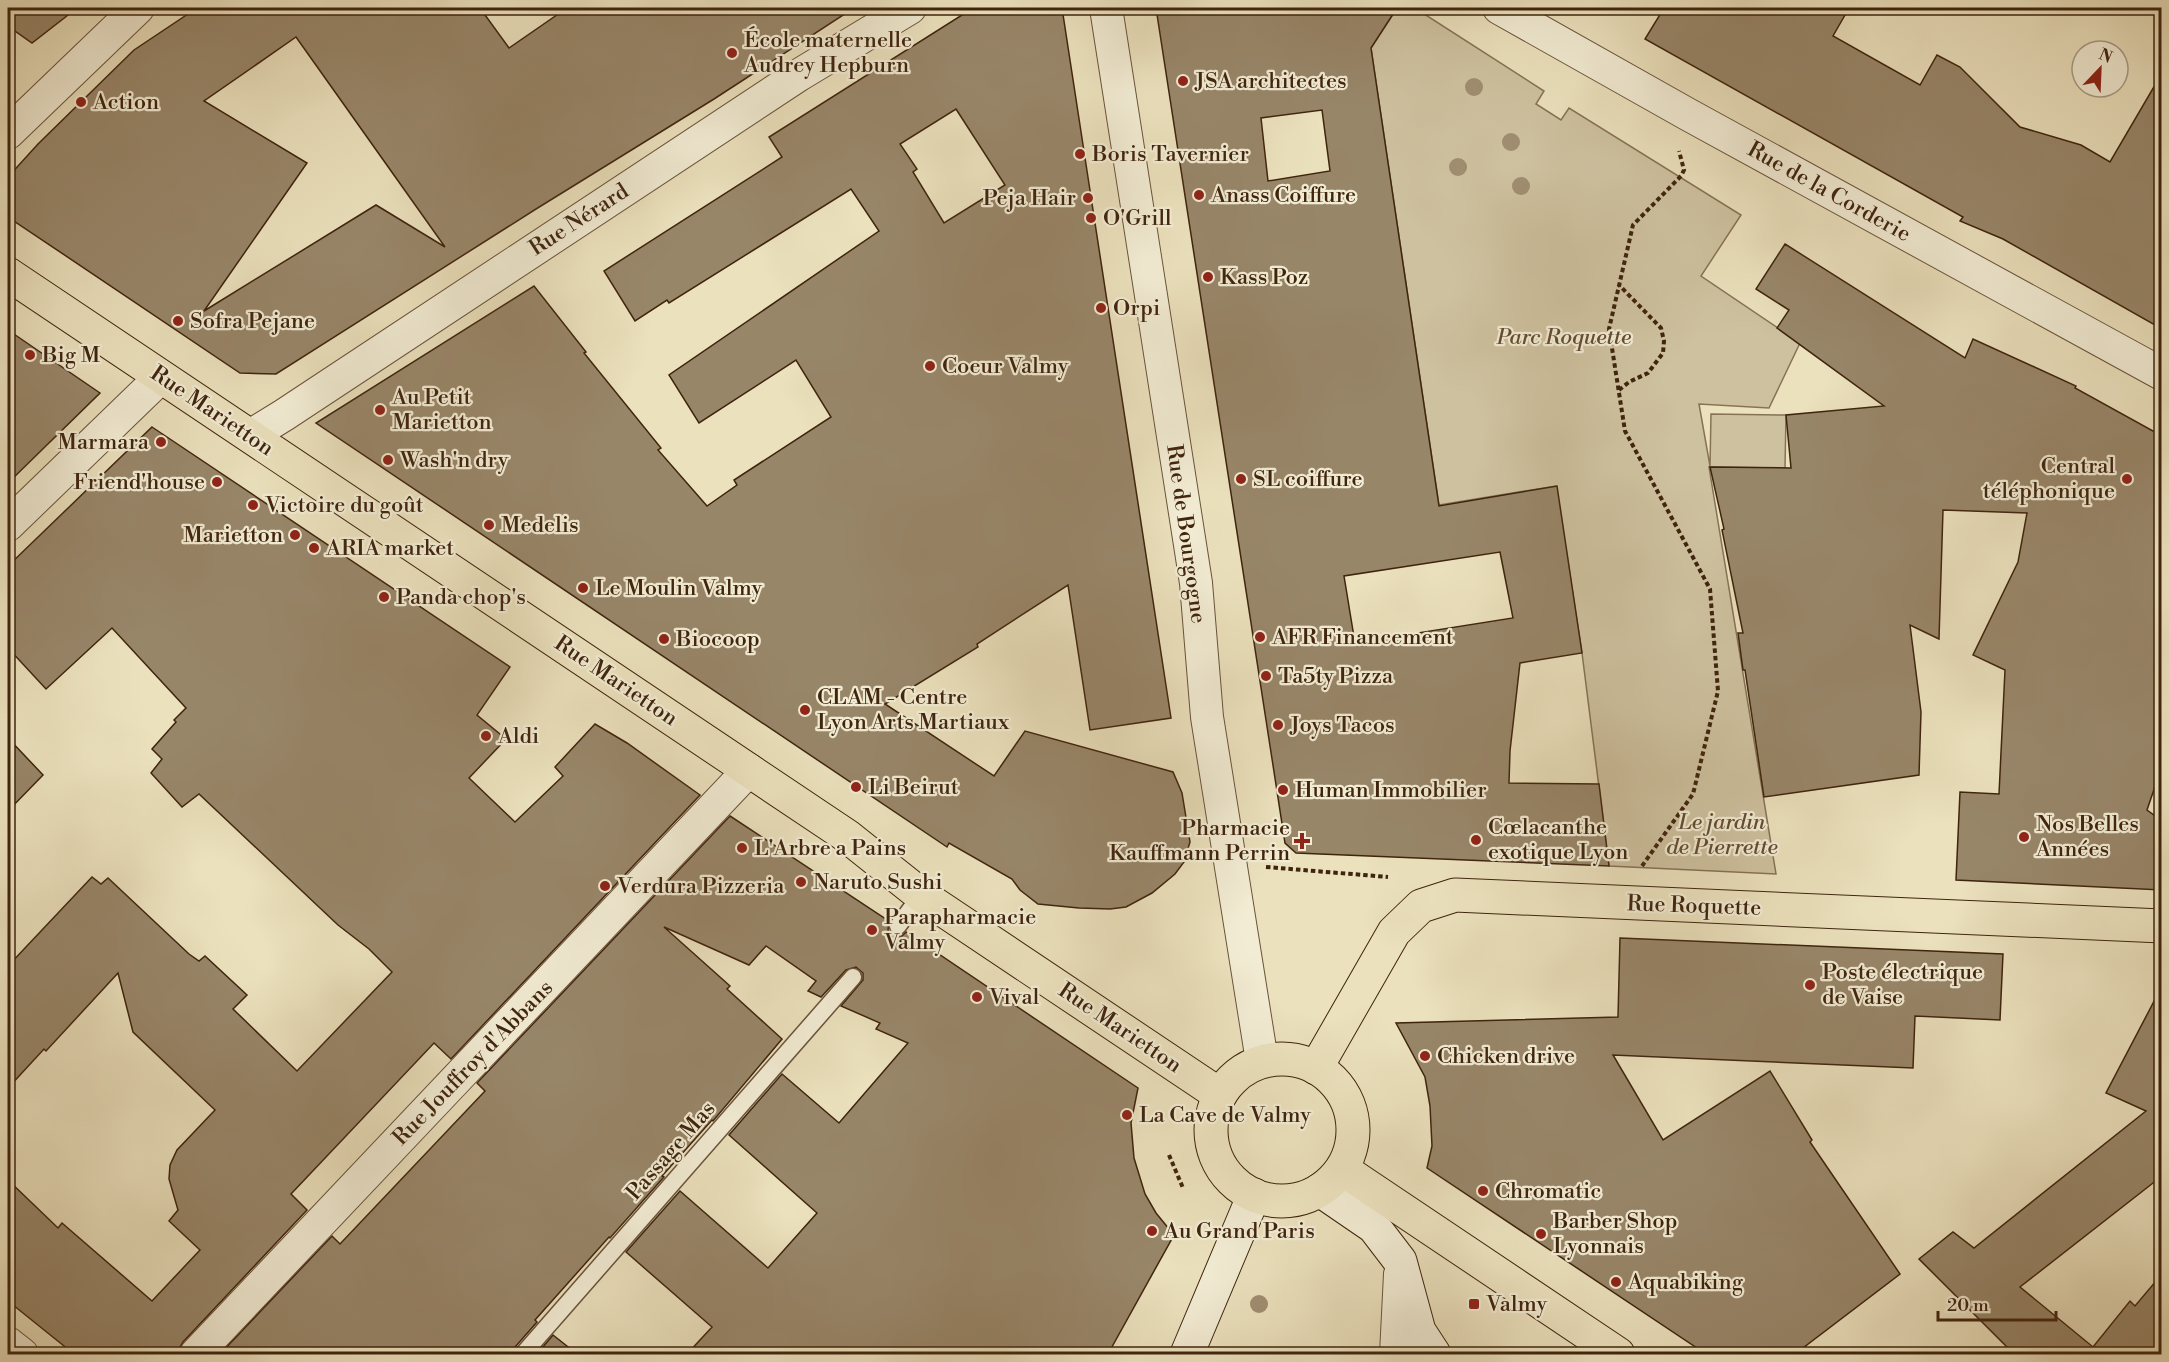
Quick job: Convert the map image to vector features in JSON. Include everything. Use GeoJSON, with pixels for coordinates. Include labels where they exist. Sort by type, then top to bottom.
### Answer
{"type":"FeatureCollection","features":[{"type":"Feature","properties":{"kind":"main road","name":"Rue Marietton"},"geometry":{"type":"LineString","coordinates":[[8,274],[848,836],[921,895],[1220,1095]]}},
{"type":"Feature","properties":{"kind":"main road","name":"Rue Roquette"},"geometry":{"type":"LineString","coordinates":[[1316,1068],[1394,932],[1421,906],[1455,895],[2162,926]]}},
{"type":"Feature","properties":{"kind":"main road"},"geometry":{"type":"LineString","coordinates":[[1281,1059],[1299,1061],[1316,1068],[1332,1079],[1344,1094],[1351,1113],[1353,1132],[1350,1151],[1331,1179],[1299,1198],[1277,1200],[1254,1195],[1234,1182],[1220,1163],[1212,1141],[1212,1117],[1220,1095],[1231,1080],[1245,1069],[1262,1061],[1281,1059]]}},
{"type":"Feature","properties":{"kind":"main road"},"geometry":{"type":"LineString","coordinates":[[1331,1179],[1618,1354]]}},
{"type":"Feature","properties":{"kind":"street"},"geometry":{"type":"LineString","coordinates":[[8,134],[138,8]]}},
{"type":"Feature","properties":{"kind":"street","name":"Rue Nérard"},"geometry":{"type":"LineString","coordinates":[[250,436],[799,75],[910,8]]}},
{"type":"Feature","properties":{"kind":"street","name":"Rue de Bourgogne"},"geometry":{"type":"LineString","coordinates":[[1106,8],[1196,583],[1207,717],[1262,1061]]}},
{"type":"Feature","properties":{"kind":"street","name":"Rue de la Corderie"},"geometry":{"type":"LineString","coordinates":[[1499,8],[1689,116],[2162,374]]}},
{"type":"Feature","properties":{"kind":"street"},"geometry":{"type":"LineString","coordinates":[[8,525],[161,377]]}},
{"type":"Feature","properties":{"kind":"street","name":"Rue Jouffroy d'Abbans"},"geometry":{"type":"LineString","coordinates":[[196,1354],[749,770]]}},
{"type":"Feature","properties":{"kind":"street"},"geometry":{"type":"LineString","coordinates":[[1331,1179],[1374,1227],[1400,1261],[1419,1331],[1434,1354]]}},
{"type":"Feature","properties":{"kind":"street"},"geometry":{"type":"LineString","coordinates":[[1187,1354],[1254,1195]]}},
{"type":"Feature","properties":{"kind":"street"},"geometry":{"type":"LineString","coordinates":[[1396,1354],[1400,1261]]}},
{"type":"Feature","properties":{"kind":"street"},"geometry":{"type":"LineString","coordinates":[[8,1343],[22,1354]]}},
{"type":"Feature","properties":{"kind":"lane"},"geometry":{"type":"LineString","coordinates":[[898,926],[921,895]]}},
{"type":"Feature","properties":{"kind":"lane","name":"Passage Mas"},"geometry":{"type":"LineString","coordinates":[[523,1354],[853,977]]}},
{"type":"Feature","properties":{"kind":"path"},"geometry":{"type":"LineString","coordinates":[[1637,874],[1693,794],[1718,690],[1710,589],[1625,431],[1609,329],[1633,225],[1681,176],[1684,170],[1679,150]]}},
{"type":"Feature","properties":{"kind":"path"},"geometry":{"type":"LineString","coordinates":[[1618,390],[1648,373],[1664,353],[1661,328],[1619,284]]}},
{"type":"Feature","properties":{"kind":"path"},"geometry":{"type":"LineString","coordinates":[[1266,867],[1388,877]]}},
{"type":"Feature","properties":{"kind":"path"},"geometry":{"type":"LineString","coordinates":[[1169,1155],[1183,1188]]}},
{"type":"Feature","properties":{"kind":"green space","name":"Parc Roquette"},"geometry":{"type":"Polygon","coordinates":[[[1397,8],[1415,8],[1544,91],[1536,104],[1561,120],[1569,108],[1741,215],[1701,276],[1800,343],[1769,408],[1699,404],[1710,466],[1711,414],[1786,415],[1785,468],[1709,467],[1776,874],[1609,866],[1582,653],[1556,486],[1439,505],[1371,48],[1397,8]]]}},
{"type":"Feature","properties":{"kind":"building"},"geometry":{"type":"Polygon","coordinates":[[[8,8],[77,8],[32,43],[8,26],[8,8]]]}},
{"type":"Feature","properties":{"kind":"building"},"geometry":{"type":"Polygon","coordinates":[[[197,8],[480,8],[509,48],[567,8],[854,8],[714,99],[276,374],[240,373],[8,217],[8,177],[38,144],[134,50],[197,8]],[[296,37],[204,101],[307,163],[204,311],[376,205],[445,247],[296,37]]]}},
{"type":"Feature","properties":{"kind":"building"},"geometry":{"type":"Polygon","coordinates":[[[973,8],[1062,8],[1171,718],[1090,730],[1068,585],[977,644],[978,647],[885,704],[994,776],[1025,731],[1173,772],[1182,793],[1190,842],[1184,862],[1175,874],[1152,893],[1126,907],[1079,908],[1038,904],[1020,890],[1012,879],[949,843],[947,847],[316,423],[534,286],[586,352],[584,353],[661,448],[658,450],[707,506],[737,485],[734,480],[831,417],[796,360],[699,423],[669,375],[879,231],[851,189],[669,303],[667,300],[635,321],[604,271],[782,157],[769,137],[973,8]],[[956,109],[900,144],[917,169],[913,172],[944,223],[1005,185],[956,109]]]}},
{"type":"Feature","properties":{"kind":"building"},"geometry":{"type":"Polygon","coordinates":[[[1156,8],[1397,8],[1371,48],[1439,506],[1557,486],[1582,653],[1520,663],[1510,751],[1509,783],[1599,784],[1609,866],[1296,853],[1285,843],[1156,8]],[[1322,110],[1261,118],[1268,181],[1330,171],[1322,110]],[[1500,552],[1344,576],[1355,643],[1513,618],[1500,552]]]}},
{"type":"Feature","properties":{"kind":"building"},"geometry":{"type":"Polygon","coordinates":[[[1664,8],[1849,8],[1833,36],[1920,85],[1937,55],[1960,67],[2020,127],[2081,145],[2110,162],[2162,73],[2162,329],[2003,239],[1960,221],[1963,217],[1645,39],[1664,8]]]}},
{"type":"Feature","properties":{"kind":"building"},"geometry":{"type":"Polygon","coordinates":[[[1785,244],[1965,358],[1973,339],[2076,386],[2075,388],[2162,436],[2162,766],[2147,810],[2162,821],[2162,890],[1956,880],[1960,792],[1999,794],[2005,670],[1973,655],[2018,562],[2027,513],[1943,510],[1939,639],[1910,625],[1921,712],[1919,775],[1764,797],[1738,633],[1743,633],[1710,467],[1791,468],[1786,415],[1884,406],[1777,328],[1789,310],[1756,289],[1785,244]]]}},
{"type":"Feature","properties":{"kind":"building"},"geometry":{"type":"Polygon","coordinates":[[[8,330],[100,393],[8,483],[8,330]]]}},
{"type":"Feature","properties":{"kind":"building"},"geometry":{"type":"Polygon","coordinates":[[[152,427],[510,667],[477,715],[506,739],[469,778],[515,822],[563,776],[555,767],[595,724],[627,743],[700,795],[451,1059],[434,1043],[291,1194],[307,1210],[183,1342],[179,1354],[74,1354],[8,1301],[8,1180],[58,1228],[62,1223],[152,1301],[200,1250],[169,1221],[178,1210],[169,1179],[170,1165],[177,1150],[215,1110],[133,1032],[118,973],[46,1051],[44,1049],[8,1088],[8,966],[92,877],[101,884],[108,878],[189,954],[199,961],[205,956],[247,995],[233,1009],[297,1071],[392,972],[369,949],[338,925],[199,794],[182,807],[151,773],[162,759],[152,749],[186,708],[112,628],[46,689],[8,648],[8,566],[152,427]]]}},
{"type":"Feature","properties":{"kind":"building"},"geometry":{"type":"Polygon","coordinates":[[[8,738],[43,775],[8,811],[8,738]]]}},
{"type":"Feature","properties":{"kind":"building"},"geometry":{"type":"Polygon","coordinates":[[[730,816],[889,921],[888,930],[892,935],[902,936],[906,932],[1138,1088],[1131,1123],[1134,1158],[1145,1194],[1156,1213],[1174,1235],[1108,1354],[687,1354],[712,1327],[626,1252],[680,1191],[768,1268],[817,1213],[729,1135],[782,1074],[839,1123],[908,1043],[876,1029],[880,1023],[841,1006],[863,980],[863,973],[856,967],[846,970],[821,997],[808,991],[816,981],[766,946],[749,965],[664,927],[730,986],[727,989],[782,1039],[713,1121],[662,1176],[664,1177],[535,1320],[537,1322],[515,1347],[513,1354],[220,1354],[332,1236],[340,1244],[485,1091],[477,1083],[730,816]]]}},
{"type":"Feature","properties":{"kind":"building"},"geometry":{"type":"Polygon","coordinates":[[[1620,938],[2003,954],[2000,1020],[1915,1016],[1913,1068],[1613,1055],[1663,1140],[1770,1071],[1812,1140],[1810,1142],[1900,1274],[1795,1354],[1706,1354],[1427,1168],[1432,1146],[1430,1106],[1425,1077],[1396,1023],[1618,1017],[1620,938]]]}},
{"type":"Feature","properties":{"kind":"building"},"geometry":{"type":"Polygon","coordinates":[[[2162,986],[2162,1176],[2020,1287],[2093,1347],[2130,1301],[2135,1306],[2162,1274],[2162,1354],[2014,1354],[1919,1259],[1953,1232],[1974,1248],[2146,1111],[2106,1093],[2162,986]]]}},
{"type":"Feature","properties":{"kind":"building"},"geometry":{"type":"Polygon","coordinates":[[[553,1335],[577,1354],[537,1354],[553,1335]]]}},
{"type":"Feature","properties":{"kind":"place","name":"École maternelle Audrey Hepburn"},"geometry":{"type":"Point","coordinates":[732,53]}},
{"type":"Feature","properties":{"kind":"place","name":"JSA architectes"},"geometry":{"type":"Point","coordinates":[1183,81]}},
{"type":"Feature","properties":{"kind":"place","name":"Action"},"geometry":{"type":"Point","coordinates":[81,102]}},
{"type":"Feature","properties":{"kind":"place","name":"Boris Tavernier"},"geometry":{"type":"Point","coordinates":[1080,154]}},
{"type":"Feature","properties":{"kind":"place","name":"Anass Coiffure"},"geometry":{"type":"Point","coordinates":[1199,195]}},
{"type":"Feature","properties":{"kind":"place","name":"Peja Hair"},"geometry":{"type":"Point","coordinates":[1088,198]}},
{"type":"Feature","properties":{"kind":"place","name":"O'Grill"},"geometry":{"type":"Point","coordinates":[1091,218]}},
{"type":"Feature","properties":{"kind":"place","name":"Kass Poz"},"geometry":{"type":"Point","coordinates":[1208,277]}},
{"type":"Feature","properties":{"kind":"place","name":"Orpi"},"geometry":{"type":"Point","coordinates":[1101,308]}},
{"type":"Feature","properties":{"kind":"place","name":"Sofra Pejane"},"geometry":{"type":"Point","coordinates":[178,321]}},
{"type":"Feature","properties":{"kind":"place","name":"Big M"},"geometry":{"type":"Point","coordinates":[30,355]}},
{"type":"Feature","properties":{"kind":"place","name":"Coeur Valmy"},"geometry":{"type":"Point","coordinates":[930,366]}},
{"type":"Feature","properties":{"kind":"place","name":"Au Petit Marietton"},"geometry":{"type":"Point","coordinates":[380,410]}},
{"type":"Feature","properties":{"kind":"place","name":"Marmara"},"geometry":{"type":"Point","coordinates":[161,442]}},
{"type":"Feature","properties":{"kind":"place","name":"Wash'n dry"},"geometry":{"type":"Point","coordinates":[388,460]}},
{"type":"Feature","properties":{"kind":"place","name":"SL coiffure"},"geometry":{"type":"Point","coordinates":[1241,479]}},
{"type":"Feature","properties":{"kind":"place","name":"Central téléphonique"},"geometry":{"type":"Point","coordinates":[2127,479]}},
{"type":"Feature","properties":{"kind":"place","name":"Friend'house"},"geometry":{"type":"Point","coordinates":[217,482]}},
{"type":"Feature","properties":{"kind":"place","name":"Victoire du goût"},"geometry":{"type":"Point","coordinates":[253,505]}},
{"type":"Feature","properties":{"kind":"place","name":"Medelis"},"geometry":{"type":"Point","coordinates":[489,525]}},
{"type":"Feature","properties":{"kind":"place","name":"Marietton"},"geometry":{"type":"Point","coordinates":[295,535]}},
{"type":"Feature","properties":{"kind":"place","name":"ARIA market"},"geometry":{"type":"Point","coordinates":[314,548]}},
{"type":"Feature","properties":{"kind":"place","name":"Le Moulin Valmy"},"geometry":{"type":"Point","coordinates":[583,588]}},
{"type":"Feature","properties":{"kind":"place","name":"Panda chop's"},"geometry":{"type":"Point","coordinates":[384,597]}},
{"type":"Feature","properties":{"kind":"place","name":"AFR Financement"},"geometry":{"type":"Point","coordinates":[1260,637]}},
{"type":"Feature","properties":{"kind":"place","name":"Biocoop"},"geometry":{"type":"Point","coordinates":[664,639]}},
{"type":"Feature","properties":{"kind":"place","name":"Ta5ty Pizza"},"geometry":{"type":"Point","coordinates":[1266,676]}},
{"type":"Feature","properties":{"kind":"place","name":"CLAM - Centre Lyon Arts Martiaux"},"geometry":{"type":"Point","coordinates":[805,710]}},
{"type":"Feature","properties":{"kind":"place","name":"Joys Tacos"},"geometry":{"type":"Point","coordinates":[1278,725]}},
{"type":"Feature","properties":{"kind":"place","name":"Aldi"},"geometry":{"type":"Point","coordinates":[486,736]}},
{"type":"Feature","properties":{"kind":"place","name":"Li Beirut"},"geometry":{"type":"Point","coordinates":[856,787]}},
{"type":"Feature","properties":{"kind":"place","name":"Human Immobilier"},"geometry":{"type":"Point","coordinates":[1283,790]}},
{"type":"Feature","properties":{"kind":"place","name":"Nos Belles Années"},"geometry":{"type":"Point","coordinates":[2024,837]}},
{"type":"Feature","properties":{"kind":"place","name":"Cœlacanthe exotique Lyon"},"geometry":{"type":"Point","coordinates":[1476,840]}},
{"type":"Feature","properties":{"kind":"place","name":"Pharmacie Kauffmann Perrin"},"geometry":{"type":"Point","coordinates":[1302,841]}},
{"type":"Feature","properties":{"kind":"place","name":"L'Arbre a Pains"},"geometry":{"type":"Point","coordinates":[742,848]}},
{"type":"Feature","properties":{"kind":"place","name":"Naruto Sushi"},"geometry":{"type":"Point","coordinates":[801,882]}},
{"type":"Feature","properties":{"kind":"place","name":"Verdura Pizzeria"},"geometry":{"type":"Point","coordinates":[605,886]}},
{"type":"Feature","properties":{"kind":"place","name":"Parapharmacie Valmy"},"geometry":{"type":"Point","coordinates":[872,930]}},
{"type":"Feature","properties":{"kind":"place","name":"Poste électrique de Vaise"},"geometry":{"type":"Point","coordinates":[1810,985]}},
{"type":"Feature","properties":{"kind":"place","name":"Vival"},"geometry":{"type":"Point","coordinates":[977,997]}},
{"type":"Feature","properties":{"kind":"place","name":"Chicken drive"},"geometry":{"type":"Point","coordinates":[1425,1056]}},
{"type":"Feature","properties":{"kind":"place","name":"La Cave de Valmy"},"geometry":{"type":"Point","coordinates":[1127,1115]}},
{"type":"Feature","properties":{"kind":"place","name":"Chromatic"},"geometry":{"type":"Point","coordinates":[1483,1191]}},
{"type":"Feature","properties":{"kind":"place","name":"Au Grand Paris"},"geometry":{"type":"Point","coordinates":[1152,1231]}},
{"type":"Feature","properties":{"kind":"place","name":"Barber Shop Lyonnais"},"geometry":{"type":"Point","coordinates":[1541,1234]}},
{"type":"Feature","properties":{"kind":"place","name":"Aquabiking"},"geometry":{"type":"Point","coordinates":[1616,1282]}},
{"type":"Feature","properties":{"kind":"place","name":"Valmy"},"geometry":{"type":"Point","coordinates":[1474,1304]}},
{"type":"Feature","properties":{"kind":"park label","name":"Le jardin de Pierrette"},"geometry":{"type":"Point","coordinates":[1722,834]}}]}
